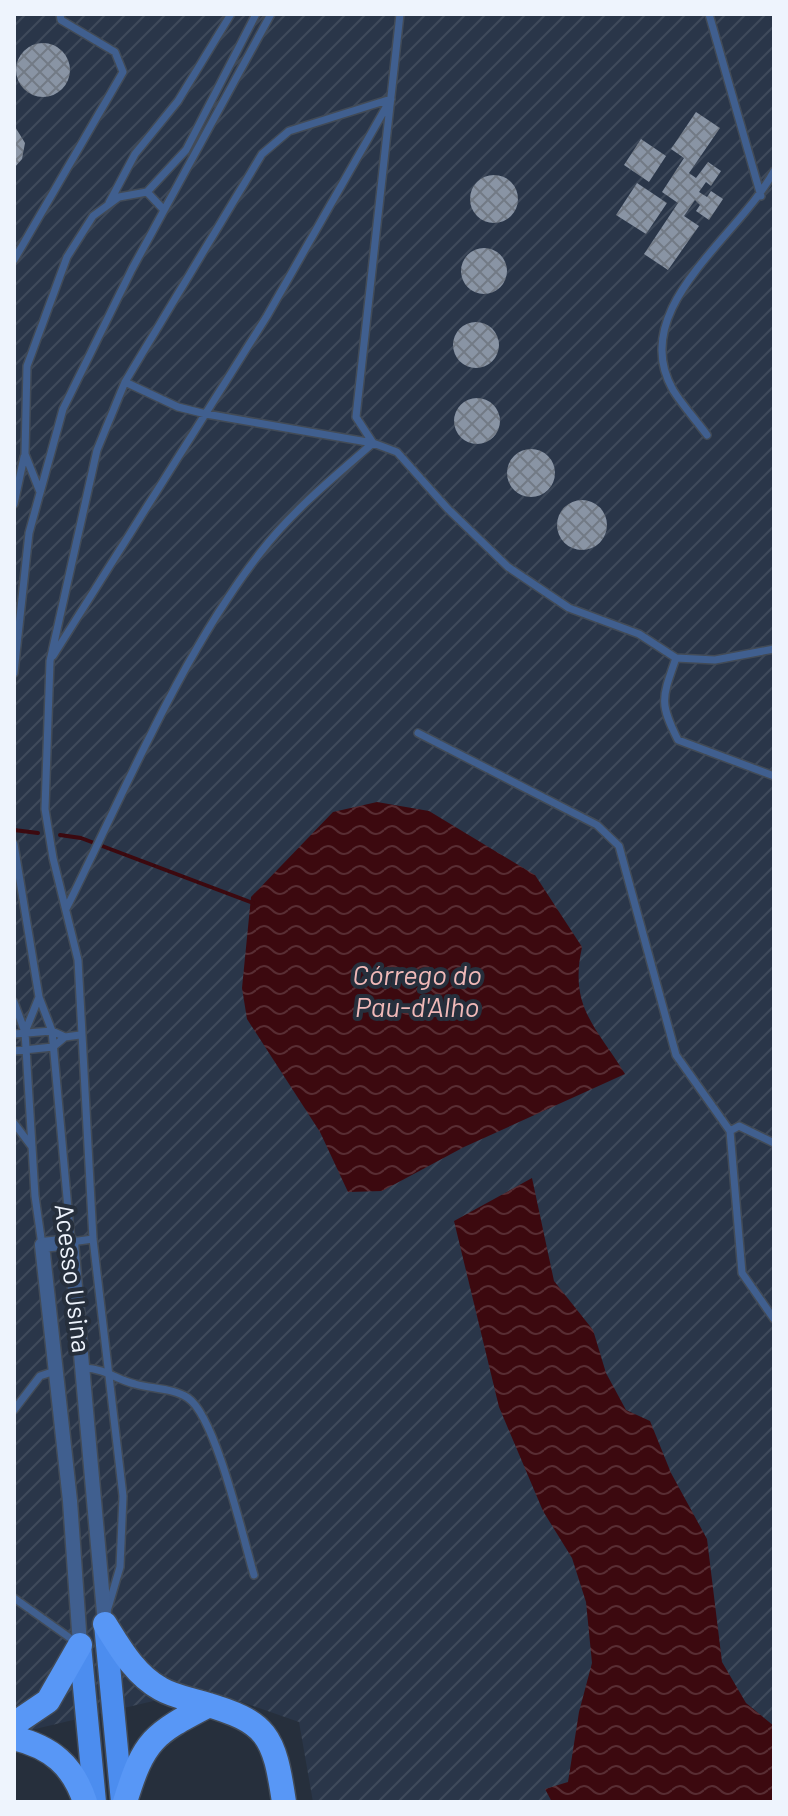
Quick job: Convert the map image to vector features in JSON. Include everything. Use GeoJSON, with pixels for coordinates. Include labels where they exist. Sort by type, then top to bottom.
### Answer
{"type":"FeatureCollection","features":[{"type":"Feature","properties":{"kind":"highway"},"geometry":{"type":"LineString","coordinates":[[104,1621],[128,1659],[149,1681],[171,1694],[250,1719],[269,1739],[279,1765],[284,1802]]}},
{"type":"Feature","properties":{"kind":"highway"},"geometry":{"type":"LineString","coordinates":[[14,1724],[48,1701],[80,1645]]}},
{"type":"Feature","properties":{"kind":"highway"},"geometry":{"type":"LineString","coordinates":[[123,1802],[137,1765],[152,1739],[209,1705]]}},
{"type":"Feature","properties":{"kind":"highway"},"geometry":{"type":"LineString","coordinates":[[14,1738],[56,1754],[74,1775],[85,1802]]}},
{"type":"Feature","properties":{"kind":"main road","name":"Acesso Usina"},"geometry":{"type":"LineString","coordinates":[[104,1621],[123,1802]]}},
{"type":"Feature","properties":{"kind":"main road","name":"Acesso Usina"},"geometry":{"type":"LineString","coordinates":[[80,1645],[95,1802]]}},
{"type":"Feature","properties":{"kind":"street"},"geometry":{"type":"LineString","coordinates":[[42,1245],[71,1242]]}},
{"type":"Feature","properties":{"kind":"street","name":"Acesso Usina"},"geometry":{"type":"LineString","coordinates":[[71,1242],[104,1621]]}},
{"type":"Feature","properties":{"kind":"street","name":"Acesso Usina"},"geometry":{"type":"LineString","coordinates":[[42,1245],[57,1370],[80,1645]]}},
{"type":"Feature","properties":{"kind":"street"},"geometry":{"type":"LineString","coordinates":[[57,1370],[84,1368]]}},
{"type":"Feature","properties":{"kind":"lane"},"geometry":{"type":"LineString","coordinates":[[14,260],[123,72],[115,52],[61,20],[60,14]]}},
{"type":"Feature","properties":{"kind":"lane"},"geometry":{"type":"LineString","coordinates":[[108,205],[135,154],[178,101],[231,14]]}},
{"type":"Feature","properties":{"kind":"lane"},"geometry":{"type":"LineString","coordinates":[[14,504],[25,454],[27,366],[67,257],[93,216],[119,197],[147,192],[186,150],[256,14]]}},
{"type":"Feature","properties":{"kind":"lane"},"geometry":{"type":"LineString","coordinates":[[14,673],[29,533],[63,409],[164,210],[271,14]]}},
{"type":"Feature","properties":{"kind":"lane"},"geometry":{"type":"LineString","coordinates":[[373,443],[356,417],[356,398],[400,14]]}},
{"type":"Feature","properties":{"kind":"lane"},"geometry":{"type":"LineString","coordinates":[[709,14],[761,196]]}},
{"type":"Feature","properties":{"kind":"lane"},"geometry":{"type":"LineString","coordinates":[[104,1621],[120,1567],[123,1496],[93,1239],[87,1082],[80,1035],[78,960],[45,809],[50,661],[97,450],[125,382],[262,154],[289,131],[391,99]]}},
{"type":"Feature","properties":{"kind":"lane"},"geometry":{"type":"LineString","coordinates":[[50,661],[267,316],[391,99]]}},
{"type":"Feature","properties":{"kind":"lane"},"geometry":{"type":"LineString","coordinates":[[707,435],[672,388],[659,344],[672,305],[761,196],[774,171]]}},
{"type":"Feature","properties":{"kind":"lane"},"geometry":{"type":"LineString","coordinates":[[147,192],[164,210]]}},
{"type":"Feature","properties":{"kind":"lane"},"geometry":{"type":"LineString","coordinates":[[125,382],[178,407],[373,443],[397,452],[448,509],[508,567],[569,608],[639,634],[676,658],[715,660],[774,649]]}},
{"type":"Feature","properties":{"kind":"lane"},"geometry":{"type":"LineString","coordinates":[[66,909],[210,629],[260,553],[315,493],[373,443]]}},
{"type":"Feature","properties":{"kind":"lane"},"geometry":{"type":"LineString","coordinates":[[25,454],[40,492]]}},
{"type":"Feature","properties":{"kind":"lane"},"geometry":{"type":"LineString","coordinates":[[676,658],[664,695],[664,711],[678,740],[774,776]]}},
{"type":"Feature","properties":{"kind":"lane"},"geometry":{"type":"LineString","coordinates":[[418,733],[597,825],[619,846],[676,1055],[730,1131],[742,1273],[774,1319]]}},
{"type":"Feature","properties":{"kind":"lane"},"geometry":{"type":"LineString","coordinates":[[14,844],[39,997]]}},
{"type":"Feature","properties":{"kind":"lane","name":"Acesso Usina"},"geometry":{"type":"LineString","coordinates":[[39,997],[52,1031],[71,1242]]}},
{"type":"Feature","properties":{"kind":"lane","name":"Acesso Usina"},"geometry":{"type":"LineString","coordinates":[[39,997],[25,1032],[42,1245]]}},
{"type":"Feature","properties":{"kind":"lane"},"geometry":{"type":"LineString","coordinates":[[14,1002],[25,1032]]}},
{"type":"Feature","properties":{"kind":"lane"},"geometry":{"type":"LineString","coordinates":[[14,1034],[52,1031],[65,1037]]}},
{"type":"Feature","properties":{"kind":"lane"},"geometry":{"type":"LineString","coordinates":[[14,1051],[53,1047],[65,1037],[80,1035]]}},
{"type":"Feature","properties":{"kind":"lane"},"geometry":{"type":"LineString","coordinates":[[14,1123],[33,1150]]}},
{"type":"Feature","properties":{"kind":"lane"},"geometry":{"type":"LineString","coordinates":[[730,1131],[739,1126],[774,1143]]}},
{"type":"Feature","properties":{"kind":"lane"},"geometry":{"type":"LineString","coordinates":[[71,1242],[93,1239]]}},
{"type":"Feature","properties":{"kind":"lane"},"geometry":{"type":"LineString","coordinates":[[84,1368],[106,1369],[133,1384],[174,1391],[196,1403],[210,1429],[254,1575]]}},
{"type":"Feature","properties":{"kind":"lane"},"geometry":{"type":"LineString","coordinates":[[14,1410],[40,1376],[57,1370]]}},
{"type":"Feature","properties":{"kind":"lane"},"geometry":{"type":"LineString","coordinates":[[14,1598],[80,1645]]}},
{"type":"Feature","properties":{"kind":"shaded area"},"geometry":{"type":"Polygon","coordinates":[[[14,14],[774,14],[774,1802],[313,1802],[299,1722],[204,1689],[14,1734],[14,14]]]}},
{"type":"Feature","properties":{"kind":"water","name":"Córrego do Pau-d'Alho"},"geometry":{"type":"Polygon","coordinates":[[[377,802],[429,811],[535,875],[582,947],[579,985],[582,1001],[587,1015],[625,1074],[464,1147],[382,1191],[348,1192],[320,1132],[247,1019],[242,988],[251,897],[333,812],[377,802]]]}},
{"type":"Feature","properties":{"kind":"water"},"geometry":{"type":"Polygon","coordinates":[[[532,1178],[554,1281],[593,1330],[606,1373],[626,1410],[650,1421],[671,1473],[707,1539],[722,1662],[746,1703],[774,1726],[774,1802],[552,1802],[545,1789],[568,1782],[579,1712],[592,1663],[586,1602],[572,1558],[543,1511],[499,1407],[454,1221],[532,1178]]]}},
{"type":"Feature","properties":{"kind":"building"},"geometry":{"type":"Polygon","coordinates":[[[43,43],[62,51],[70,70],[62,89],[43,97],[24,89],[16,70],[24,51],[43,43]]]}},
{"type":"Feature","properties":{"kind":"building"},"geometry":{"type":"Polygon","coordinates":[[[696,112],[720,128],[689,173],[696,178],[708,162],[721,171],[711,186],[706,182],[699,192],[707,197],[711,191],[723,199],[709,220],[696,211],[700,205],[695,200],[684,216],[699,226],[668,270],[644,254],[678,203],[662,192],[684,158],[671,149],[696,112]]]}},
{"type":"Feature","properties":{"kind":"building"},"geometry":{"type":"Polygon","coordinates":[[[14,125],[25,143],[22,159],[14,168],[14,125]]]}},
{"type":"Feature","properties":{"kind":"building"},"geometry":{"type":"Polygon","coordinates":[[[641,139],[666,156],[649,182],[624,165],[641,139]]]}},
{"type":"Feature","properties":{"kind":"building"},"geometry":{"type":"Polygon","coordinates":[[[494,175],[511,182],[518,199],[511,216],[494,223],[477,216],[470,199],[477,182],[494,175]]]}},
{"type":"Feature","properties":{"kind":"building"},"geometry":{"type":"Polygon","coordinates":[[[637,183],[667,203],[646,234],[616,215],[637,183]]]}},
{"type":"Feature","properties":{"kind":"building"},"geometry":{"type":"Polygon","coordinates":[[[484,248],[500,255],[507,271],[500,287],[484,294],[468,287],[461,271],[468,255],[484,248]]]}},
{"type":"Feature","properties":{"kind":"building"},"geometry":{"type":"Polygon","coordinates":[[[476,322],[492,329],[499,345],[492,361],[476,368],[460,361],[453,345],[460,329],[476,322]]]}},
{"type":"Feature","properties":{"kind":"building"},"geometry":{"type":"Polygon","coordinates":[[[477,398],[493,405],[500,421],[493,437],[477,444],[461,437],[454,421],[461,405],[477,398]]]}},
{"type":"Feature","properties":{"kind":"building"},"geometry":{"type":"Polygon","coordinates":[[[531,449],[548,456],[555,473],[548,490],[531,497],[514,490],[507,473],[514,456],[531,449]]]}},
{"type":"Feature","properties":{"kind":"building"},"geometry":{"type":"Polygon","coordinates":[[[582,500],[600,507],[607,525],[600,543],[582,550],[564,543],[557,525],[564,507],[582,500]]]}},
{"type":"Feature","properties":{"kind":"waterway"},"geometry":{"type":"LineString","coordinates":[[14,830],[38,833]]}},
{"type":"Feature","properties":{"kind":"waterway"},"geometry":{"type":"LineString","coordinates":[[60,835],[81,838],[253,903]]}}]}
